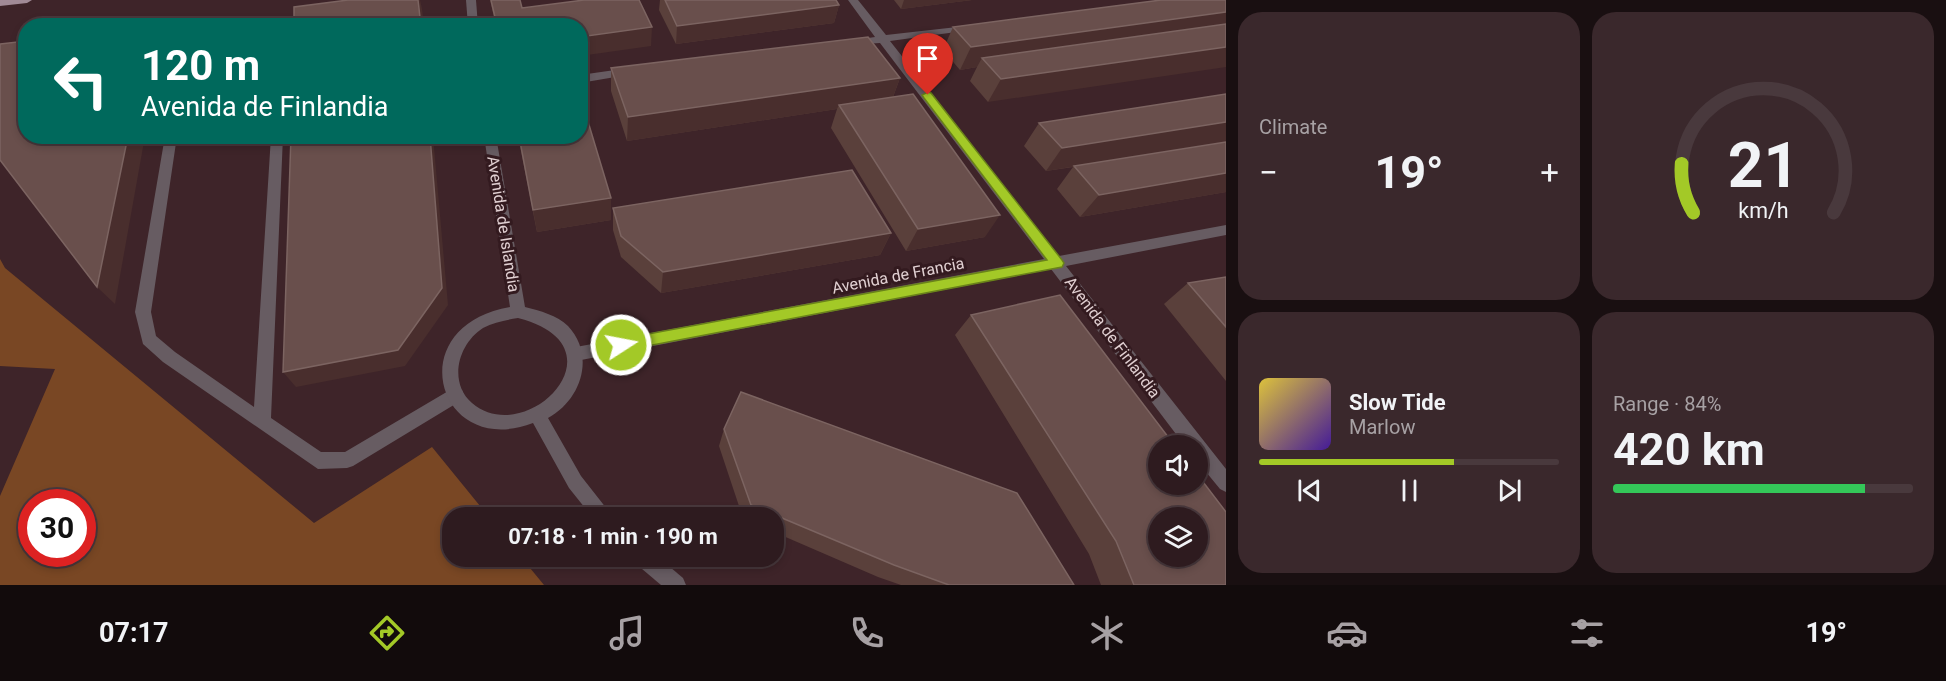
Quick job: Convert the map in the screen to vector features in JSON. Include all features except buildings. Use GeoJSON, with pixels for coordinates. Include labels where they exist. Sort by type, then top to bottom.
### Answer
{"type":"FeatureCollection","features":[{"type":"Feature","properties":{"kind":"main road"},"geometry":{"type":"LineString","coordinates":[[0,3],[27,0]]}},
{"type":"Feature","properties":{"kind":"street","name":"Avenida de Finlandia"},"geometry":{"type":"LineString","coordinates":[[853,0],[1189,435]]}},
{"type":"Feature","properties":{"kind":"street"},"geometry":{"type":"LineString","coordinates":[[468,2],[471,18]]}},
{"type":"Feature","properties":{"kind":"street"},"geometry":{"type":"LineString","coordinates":[[838,45],[978,27]]}},
{"type":"Feature","properties":{"kind":"street"},"geometry":{"type":"LineString","coordinates":[[588,78],[639,71]]}},
{"type":"Feature","properties":{"kind":"street"},"geometry":{"type":"LineString","coordinates":[[170,144],[143,312],[149,339],[169,357],[318,461],[347,460],[456,395]]}},
{"type":"Feature","properties":{"kind":"street"},"geometry":{"type":"LineString","coordinates":[[262,420],[277,144]]}},
{"type":"Feature","properties":{"kind":"street","name":"Avenida de Islandia"},"geometry":{"type":"LineString","coordinates":[[491,144],[518,312]]}},
{"type":"Feature","properties":{"kind":"street","name":"Avenida de Francia"},"geometry":{"type":"LineString","coordinates":[[576,354],[1226,230]]}},
{"type":"Feature","properties":{"kind":"street"},"geometry":{"type":"LineString","coordinates":[[532,313],[551,320],[566,333],[576,354],[575,373],[568,390],[555,406],[538,416],[508,423],[485,420],[460,403],[449,381],[452,355],[465,334],[486,319],[501,314],[532,313]]}},
{"type":"Feature","properties":{"kind":"street"},"geometry":{"type":"LineString","coordinates":[[538,416],[575,482],[596,507]]}},
{"type":"Feature","properties":{"kind":"street","name":"Avenida de Finlandia"},"geometry":{"type":"LineString","coordinates":[[1208,460],[1226,483]]}},
{"type":"Feature","properties":{"kind":"street"},"geometry":{"type":"LineString","coordinates":[[655,567],[676,585]]}},
{"type":"Feature","properties":{"kind":"shaded area"},"geometry":{"type":"Polygon","coordinates":[[[0,259],[5,268],[314,523],[432,447],[481,507],[442,507],[442,567],[529,567],[544,585],[0,585],[0,496],[55,369],[0,366],[0,259]]]}},
{"type":"Feature","properties":{"kind":"route"},"geometry":{"type":"LineString","coordinates":[[621,345],[1057,263],[928,95]]}}]}
